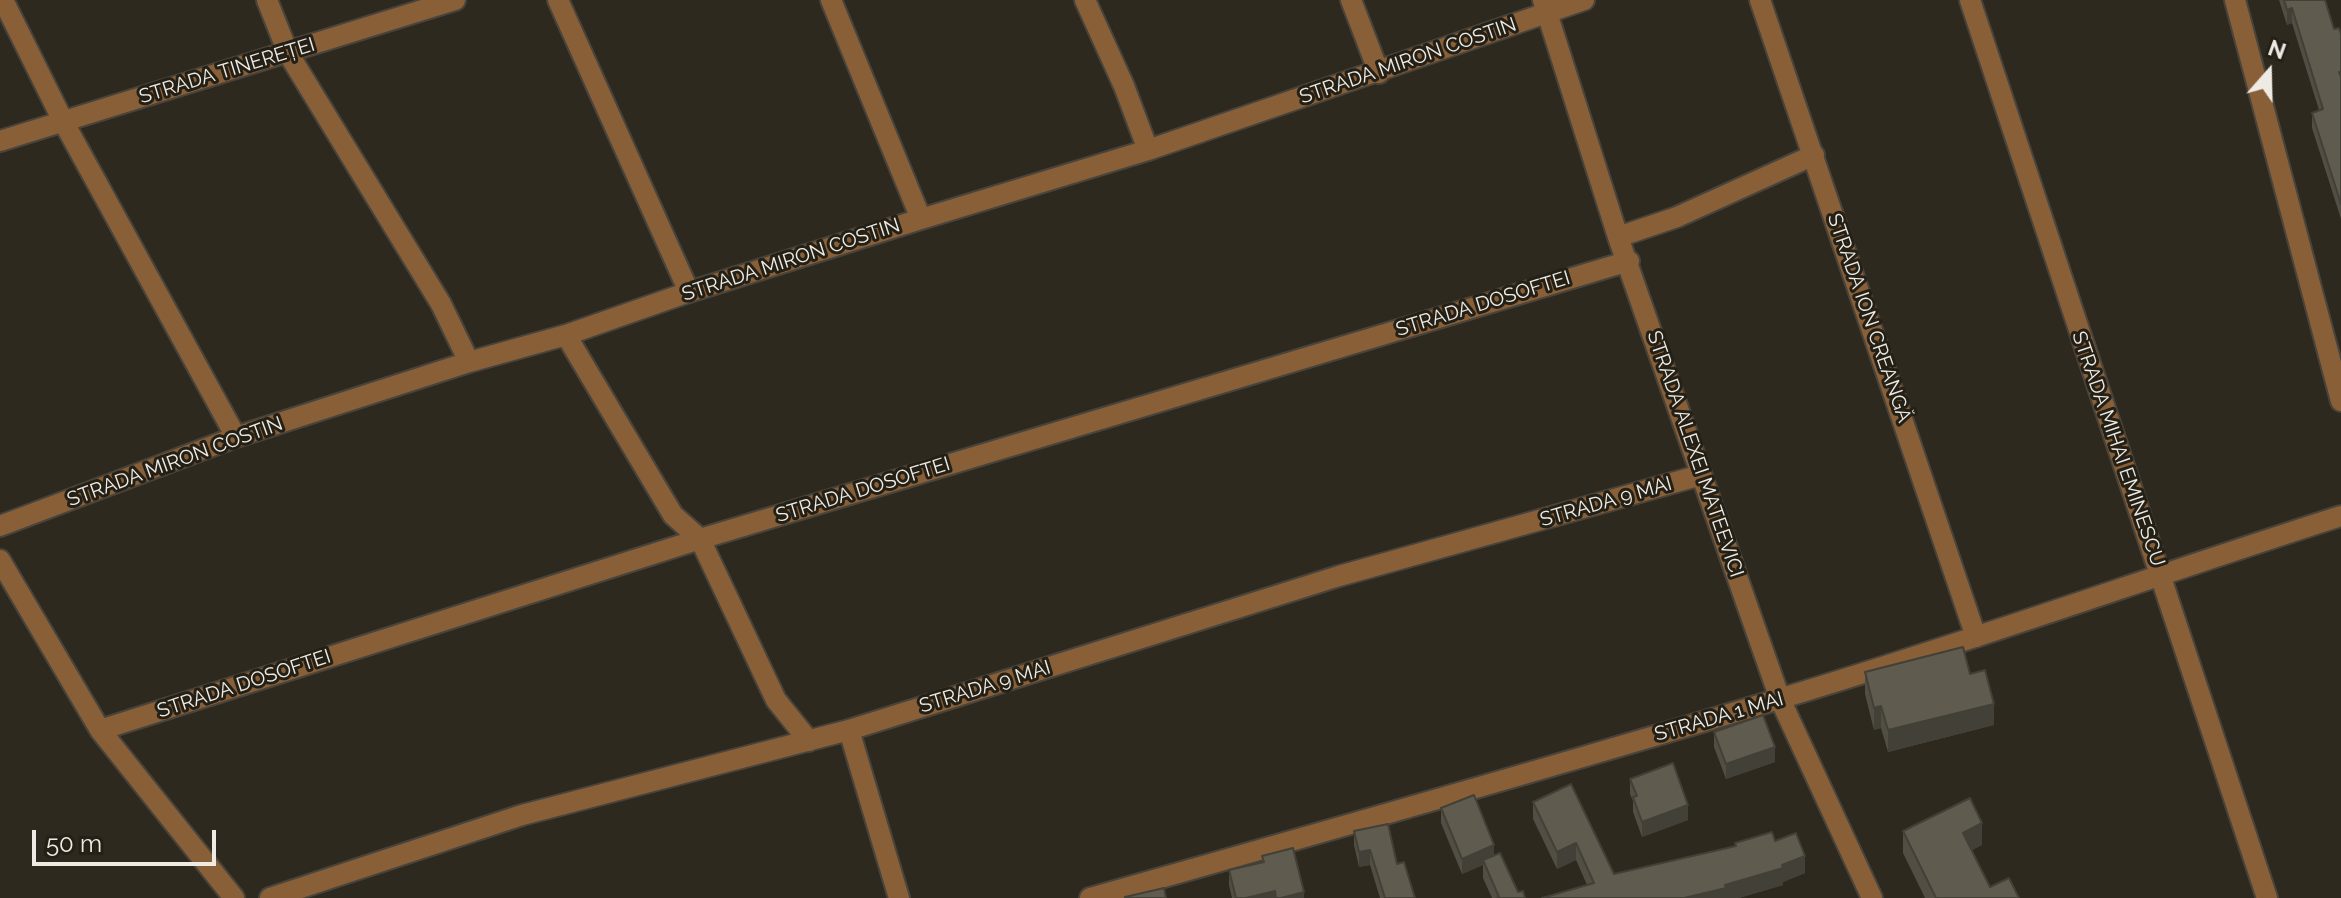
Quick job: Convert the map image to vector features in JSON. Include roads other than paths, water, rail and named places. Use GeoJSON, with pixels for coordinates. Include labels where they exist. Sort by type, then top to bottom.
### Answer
{"type":"FeatureCollection","features":[{"type":"Feature","properties":{"kind":"street"},"geometry":{"type":"LineString","coordinates":[[3,0],[63,121],[236,437]]}},
{"type":"Feature","properties":{"kind":"street"},"geometry":{"type":"LineString","coordinates":[[267,0],[288,53],[434,291],[469,362]]}},
{"type":"Feature","properties":{"kind":"street","name":"STRADA TINEREȚEI"},"geometry":{"type":"LineString","coordinates":[[0,141],[455,0]]}},
{"type":"Feature","properties":{"kind":"street"},"geometry":{"type":"LineString","coordinates":[[558,0],[689,292]]}},
{"type":"Feature","properties":{"kind":"street"},"geometry":{"type":"LineString","coordinates":[[831,0],[921,219]]}},
{"type":"Feature","properties":{"kind":"street"},"geometry":{"type":"LineString","coordinates":[[1085,0],[1124,86],[1148,150]]}},
{"type":"Feature","properties":{"kind":"street"},"geometry":{"type":"LineString","coordinates":[[1351,0],[1379,73]]}},
{"type":"Feature","properties":{"kind":"street","name":"STRADA MIRON COSTIN"},"geometry":{"type":"LineString","coordinates":[[0,526],[236,437],[1148,150],[1379,73],[1544,6],[1584,0]]}},
{"type":"Feature","properties":{"kind":"street","name":"STRADA ION CREANGĂ"},"geometry":{"type":"LineString","coordinates":[[1760,0],[1976,637]]}},
{"type":"Feature","properties":{"kind":"street","name":"STRADA MIHAI EMINESCU"},"geometry":{"type":"LineString","coordinates":[[1970,0],[2267,898]]}},
{"type":"Feature","properties":{"kind":"street"},"geometry":{"type":"LineString","coordinates":[[2235,0],[2341,401]]}},
{"type":"Feature","properties":{"kind":"street","name":"STRADA ALEXEI MATEEVICI"},"geometry":{"type":"LineString","coordinates":[[1544,6],[1618,237],[1629,261],[1780,699],[1872,898]]}},
{"type":"Feature","properties":{"kind":"street"},"geometry":{"type":"LineString","coordinates":[[1618,237],[1677,217],[1814,155]]}},
{"type":"Feature","properties":{"kind":"street","name":"STRADA DOSOFTEI"},"geometry":{"type":"LineString","coordinates":[[100,730],[700,539],[1629,261]]}},
{"type":"Feature","properties":{"kind":"street"},"geometry":{"type":"LineString","coordinates":[[566,335],[673,515],[700,539],[776,700],[809,741]]}},
{"type":"Feature","properties":{"kind":"street","name":"STRADA 9 MAI"},"geometry":{"type":"LineString","coordinates":[[270,898],[522,815],[849,730],[1339,576],[1701,475]]}},
{"type":"Feature","properties":{"kind":"street","name":"STRADA 1 MAI"},"geometry":{"type":"LineString","coordinates":[[1090,898],[1780,699],[2341,516]]}},
{"type":"Feature","properties":{"kind":"street"},"geometry":{"type":"LineString","coordinates":[[0,560],[100,730],[234,898]]}},
{"type":"Feature","properties":{"kind":"street"},"geometry":{"type":"LineString","coordinates":[[849,730],[899,898]]}}]}
